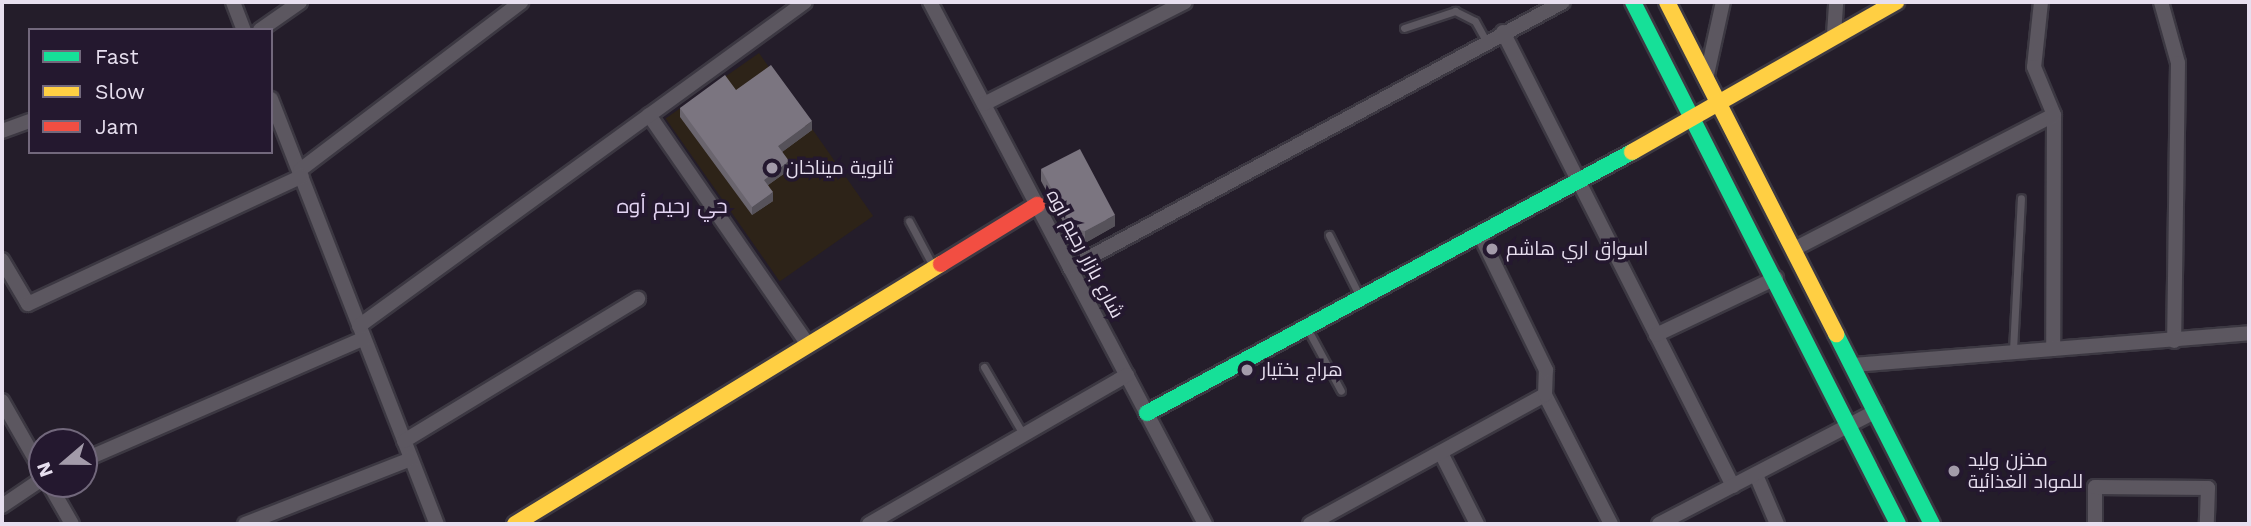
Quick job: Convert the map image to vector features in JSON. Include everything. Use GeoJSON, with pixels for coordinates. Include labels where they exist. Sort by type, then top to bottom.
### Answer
{"type":"FeatureCollection","features":[{"type":"Feature","properties":{"kind":"street"},"geometry":{"type":"LineString","coordinates":[[233,2],[243,28]]}},
{"type":"Feature","properties":{"kind":"street"},"geometry":{"type":"LineString","coordinates":[[264,28],[300,2]]}},
{"type":"Feature","properties":{"kind":"street"},"geometry":{"type":"LineString","coordinates":[[2,260],[28,304],[301,173],[521,2]]}},
{"type":"Feature","properties":{"kind":"street"},"geometry":{"type":"LineString","coordinates":[[98,454],[361,332],[649,115],[805,2]]}},
{"type":"Feature","properties":{"kind":"street","name":"شارع بازار رحيم اوه"},"geometry":{"type":"LineString","coordinates":[[930,2],[1205,524]]}},
{"type":"Feature","properties":{"kind":"street"},"geometry":{"type":"LineString","coordinates":[[984,104],[1185,2]]}},
{"type":"Feature","properties":{"kind":"street"},"geometry":{"type":"LineString","coordinates":[[1070,268],[1486,41],[1563,2]]}},
{"type":"Feature","properties":{"kind":"street"},"geometry":{"type":"LineString","coordinates":[[1633,2],[1776,278],[1898,524]]}},
{"type":"Feature","properties":{"kind":"street"},"geometry":{"type":"LineString","coordinates":[[1667,2],[1796,248],[1932,524]]}},
{"type":"Feature","properties":{"kind":"street"},"geometry":{"type":"LineString","coordinates":[[1706,79],[1723,2]]}},
{"type":"Feature","properties":{"kind":"street"},"geometry":{"type":"LineString","coordinates":[[1834,34],[1836,2]]}},
{"type":"Feature","properties":{"kind":"street"},"geometry":{"type":"LineString","coordinates":[[1147,413],[1360,297],[1481,237],[1577,179],[1896,2]]}},
{"type":"Feature","properties":{"kind":"street"},"geometry":{"type":"LineString","coordinates":[[2041,2],[2035,67],[2054,115],[2053,349]]}},
{"type":"Feature","properties":{"kind":"street"},"geometry":{"type":"LineString","coordinates":[[2161,2],[2178,63],[2174,341]]}},
{"type":"Feature","properties":{"kind":"street"},"geometry":{"type":"LineString","coordinates":[[1503,32],[1733,486]]}},
{"type":"Feature","properties":{"kind":"street"},"geometry":{"type":"LineString","coordinates":[[273,104],[437,524]]}},
{"type":"Feature","properties":{"kind":"street"},"geometry":{"type":"LineString","coordinates":[[649,115],[807,342]]}},
{"type":"Feature","properties":{"kind":"street"},"geometry":{"type":"LineString","coordinates":[[1796,248],[2054,115]]}},
{"type":"Feature","properties":{"kind":"street"},"geometry":{"type":"LineString","coordinates":[[2,131],[28,122]]}},
{"type":"Feature","properties":{"kind":"street"},"geometry":{"type":"LineString","coordinates":[[515,524],[807,342],[1037,205]]}},
{"type":"Feature","properties":{"kind":"street"},"geometry":{"type":"LineString","coordinates":[[1481,237],[1546,369],[1545,396],[1611,524]]}},
{"type":"Feature","properties":{"kind":"street"},"geometry":{"type":"LineString","coordinates":[[1656,335],[1776,278]]}},
{"type":"Feature","properties":{"kind":"street"},"geometry":{"type":"LineString","coordinates":[[404,441],[638,299]]}},
{"type":"Feature","properties":{"kind":"street"},"geometry":{"type":"LineString","coordinates":[[1854,365],[2013,350],[2174,341],[2249,333]]}},
{"type":"Feature","properties":{"kind":"street"},"geometry":{"type":"LineString","coordinates":[[869,524],[1127,375]]}},
{"type":"Feature","properties":{"kind":"street"},"geometry":{"type":"LineString","coordinates":[[1310,524],[1336,518],[1441,453],[1545,396]]}},
{"type":"Feature","properties":{"kind":"street"},"geometry":{"type":"LineString","coordinates":[[2,401],[28,446]]}},
{"type":"Feature","properties":{"kind":"street"},"geometry":{"type":"LineString","coordinates":[[1659,524],[1850,427],[1876,411]]}},
{"type":"Feature","properties":{"kind":"street"},"geometry":{"type":"LineString","coordinates":[[1441,453],[1476,524]]}},
{"type":"Feature","properties":{"kind":"street"},"geometry":{"type":"LineString","coordinates":[[245,524],[411,459]]}},
{"type":"Feature","properties":{"kind":"street"},"geometry":{"type":"LineString","coordinates":[[1756,474],[1777,524]]}},
{"type":"Feature","properties":{"kind":"street"},"geometry":{"type":"LineString","coordinates":[[2095,524],[2095,487],[2108,487],[2208,488],[2207,524]]}},
{"type":"Feature","properties":{"kind":"street"},"geometry":{"type":"LineString","coordinates":[[2,506],[28,488]]}},
{"type":"Feature","properties":{"kind":"street"},"geometry":{"type":"LineString","coordinates":[[57,498],[72,524]]}},
{"type":"Feature","properties":{"kind":"lane"},"geometry":{"type":"LineString","coordinates":[[1404,28],[1455,11],[1475,21],[1486,41]]}},
{"type":"Feature","properties":{"kind":"lane"},"geometry":{"type":"LineString","coordinates":[[2013,350],[2021,198]]}},
{"type":"Feature","properties":{"kind":"lane"},"geometry":{"type":"LineString","coordinates":[[909,220],[933,267]]}},
{"type":"Feature","properties":{"kind":"lane"},"geometry":{"type":"LineString","coordinates":[[1329,235],[1360,297]]}},
{"type":"Feature","properties":{"kind":"lane"},"geometry":{"type":"LineString","coordinates":[[1306,326],[1341,391]]}},
{"type":"Feature","properties":{"kind":"lane"},"geometry":{"type":"LineString","coordinates":[[984,367],[1023,435]]}},
{"type":"Feature","properties":{"kind":"shaded area","name":"ثانوية ميناخان"},"geometry":{"type":"Polygon","coordinates":[[[759,53],[873,216],[780,281],[666,118],[759,53]]]}},
{"type":"Feature","properties":{"kind":"building"},"geometry":{"type":"Polygon","coordinates":[[[771,65],[812,121],[778,146],[789,161],[764,180],[773,192],[752,207],[680,108],[725,75],[736,90],[771,65]]]}},
{"type":"Feature","properties":{"kind":"building"},"geometry":{"type":"Polygon","coordinates":[[[1080,149],[1115,215],[1085,231],[1073,229],[1041,169],[1080,149]]]}},
{"type":"Feature","properties":{"kind":"traffic: fast"},"geometry":{"type":"LineString","coordinates":[[1633,2],[1898,524]]}},
{"type":"Feature","properties":{"kind":"traffic: fast"},"geometry":{"type":"LineString","coordinates":[[1147,413],[1632,152]]}},
{"type":"Feature","properties":{"kind":"traffic: fast"},"geometry":{"type":"LineString","coordinates":[[1836,334],[1932,524]]}},
{"type":"Feature","properties":{"kind":"traffic: slow"},"geometry":{"type":"LineString","coordinates":[[1667,2],[1836,334]]}},
{"type":"Feature","properties":{"kind":"traffic: slow"},"geometry":{"type":"LineString","coordinates":[[1632,152],[1896,2]]}},
{"type":"Feature","properties":{"kind":"traffic: slow"},"geometry":{"type":"LineString","coordinates":[[515,524],[941,264]]}},
{"type":"Feature","properties":{"kind":"traffic: jam"},"geometry":{"type":"LineString","coordinates":[[941,264],[1037,205]]}},
{"type":"Feature","properties":{"kind":"place","name":"ثانوية ميناخان"},"geometry":{"type":"Point","coordinates":[772,168]}},
{"type":"Feature","properties":{"kind":"place","name":"اسواق اري هاشم"},"geometry":{"type":"Point","coordinates":[1492,249]}},
{"type":"Feature","properties":{"kind":"place","name":"هراج بختيار"},"geometry":{"type":"Point","coordinates":[1247,370]}},
{"type":"Feature","properties":{"kind":"place","name":"مخزن وليد للمواد الغذائية"},"geometry":{"type":"Point","coordinates":[1954,471]}},
{"type":"Feature","properties":{"kind":"district","name":"حي رحيم أوه"},"geometry":{"type":"Point","coordinates":[672,206]}}]}
